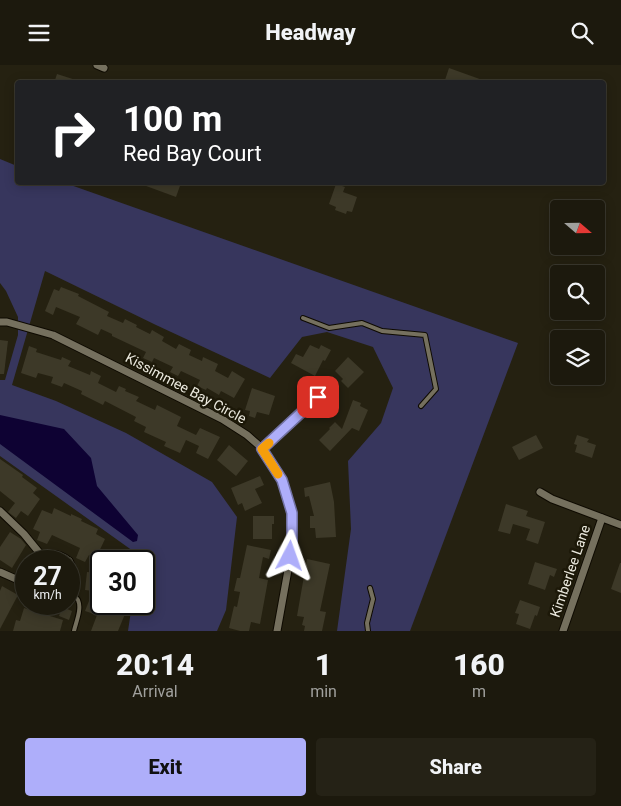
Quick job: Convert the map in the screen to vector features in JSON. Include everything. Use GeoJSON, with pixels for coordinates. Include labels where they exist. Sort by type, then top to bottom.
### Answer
{"type":"FeatureCollection","features":[{"type":"Feature","properties":{"kind":"street","name":"Kissimmee Bay Circle"},"geometry":{"type":"LineString","coordinates":[[0,322],[7,322],[54,335],[222,419],[247,435],[262,449],[282,480],[292,513],[292,542],[277,631]]}},
{"type":"Feature","properties":{"kind":"street"},"geometry":{"type":"LineString","coordinates":[[262,449],[318,397]]}},
{"type":"Feature","properties":{"kind":"street"},"geometry":{"type":"LineString","coordinates":[[540,491],[552,499],[621,525]]}},
{"type":"Feature","properties":{"kind":"street"},"geometry":{"type":"LineString","coordinates":[[0,511],[24,534],[37,550]]}},
{"type":"Feature","properties":{"kind":"street","name":"Kimberlee Lane"},"geometry":{"type":"LineString","coordinates":[[563,631],[602,518]]}},
{"type":"Feature","properties":{"kind":"street"},"geometry":{"type":"LineString","coordinates":[[0,572],[15,579]]}},
{"type":"Feature","properties":{"kind":"lane"},"geometry":{"type":"LineString","coordinates":[[303,318],[329,328],[362,323],[382,331],[425,335],[436,389],[421,406]]}},
{"type":"Feature","properties":{"kind":"lane"},"geometry":{"type":"LineString","coordinates":[[368,631],[367,623],[373,599],[370,588]]}},
{"type":"Feature","properties":{"kind":"lane"},"geometry":{"type":"LineString","coordinates":[[74,631],[78,615]]}},
{"type":"Feature","properties":{"kind":"shaded area"},"geometry":{"type":"Polygon","coordinates":[[[0,159],[15,165],[15,185],[71,185],[518,343],[410,631],[337,631],[351,529],[348,461],[381,423],[393,388],[373,347],[327,332],[302,337],[270,378],[45,271],[12,385],[56,401],[126,433],[212,482],[237,517],[226,610],[217,631],[128,631],[130,615],[155,615],[155,550],[132,550],[0,456],[0,380],[5,380],[18,335],[18,317],[6,291],[0,283],[0,159]]]}},
{"type":"Feature","properties":{"kind":"shaded area"},"geometry":{"type":"Polygon","coordinates":[[[0,415],[64,429],[91,458],[97,486],[138,535],[137,541],[133,542],[0,444],[0,415]]]}},
{"type":"Feature","properties":{"kind":"building"},"geometry":{"type":"Polygon","coordinates":[[[449,68],[482,80],[445,80],[449,68]]]}},
{"type":"Feature","properties":{"kind":"building"},"geometry":{"type":"Polygon","coordinates":[[[57,74],[76,80],[55,80],[57,74]]]}},
{"type":"Feature","properties":{"kind":"building"},"geometry":{"type":"Polygon","coordinates":[[[143,185],[180,185],[176,197],[143,185]]]}},
{"type":"Feature","properties":{"kind":"building"},"geometry":{"type":"Polygon","coordinates":[[[336,185],[345,187],[343,192],[357,197],[352,212],[347,211],[346,214],[335,210],[336,207],[329,204],[336,185]]]}},
{"type":"Feature","properties":{"kind":"building"},"geometry":{"type":"Polygon","coordinates":[[[61,287],[79,294],[78,296],[109,312],[107,316],[123,323],[125,319],[150,334],[152,330],[164,337],[162,341],[176,349],[179,344],[191,350],[189,355],[202,361],[203,357],[218,364],[215,371],[228,378],[232,371],[245,379],[234,398],[221,391],[219,395],[207,388],[206,390],[197,386],[200,380],[181,371],[178,376],[170,372],[173,367],[154,358],[152,362],[143,358],[146,352],[112,336],[112,334],[101,329],[98,335],[76,324],[80,317],[56,307],[53,315],[45,311],[54,289],[59,291],[61,287]]]}},
{"type":"Feature","properties":{"kind":"building"},"geometry":{"type":"Polygon","coordinates":[[[0,340],[8,341],[4,374],[0,374],[0,340]]]}},
{"type":"Feature","properties":{"kind":"building"},"geometry":{"type":"Polygon","coordinates":[[[310,345],[319,349],[321,345],[331,350],[325,361],[323,360],[315,376],[291,363],[296,354],[303,357],[310,345]]]}},
{"type":"Feature","properties":{"kind":"building"},"geometry":{"type":"Polygon","coordinates":[[[29,346],[37,349],[36,352],[61,360],[62,357],[71,361],[68,366],[90,375],[91,371],[101,376],[98,383],[116,392],[119,386],[139,397],[136,401],[155,410],[157,405],[181,417],[177,426],[196,435],[200,428],[220,437],[208,459],[196,453],[199,446],[186,440],[180,453],[164,446],[166,442],[144,432],[146,427],[134,421],[136,417],[105,401],[103,405],[81,394],[82,391],[64,383],[62,387],[51,383],[53,377],[38,373],[36,378],[21,373],[29,346]]]}},
{"type":"Feature","properties":{"kind":"building"},"geometry":{"type":"Polygon","coordinates":[[[348,357],[364,372],[348,388],[335,371],[348,357]]]}},
{"type":"Feature","properties":{"kind":"building"},"geometry":{"type":"Polygon","coordinates":[[[252,388],[275,396],[269,415],[257,412],[255,418],[249,416],[250,411],[245,410],[252,388]]]}},
{"type":"Feature","properties":{"kind":"building"},"geometry":{"type":"Polygon","coordinates":[[[353,400],[361,403],[360,406],[368,410],[359,431],[352,428],[330,451],[319,440],[335,422],[342,429],[353,400]]]}},
{"type":"Feature","properties":{"kind":"building"},"geometry":{"type":"Polygon","coordinates":[[[536,435],[543,448],[519,460],[512,447],[536,435]]]}},
{"type":"Feature","properties":{"kind":"building"},"geometry":{"type":"Polygon","coordinates":[[[577,435],[589,439],[587,442],[596,445],[592,458],[575,452],[577,445],[574,444],[577,435]]]}},
{"type":"Feature","properties":{"kind":"building"},"geometry":{"type":"Polygon","coordinates":[[[229,445],[248,461],[236,476],[217,460],[229,445]]]}},
{"type":"Feature","properties":{"kind":"building"},"geometry":{"type":"Polygon","coordinates":[[[0,459],[23,475],[22,477],[37,488],[33,493],[40,499],[28,516],[21,511],[16,518],[8,512],[15,503],[0,491],[0,459]]]}},
{"type":"Feature","properties":{"kind":"building"},"geometry":{"type":"Polygon","coordinates":[[[260,476],[264,485],[255,489],[262,503],[245,511],[242,503],[238,505],[231,488],[260,476]]]}},
{"type":"Feature","properties":{"kind":"building"},"geometry":{"type":"Polygon","coordinates":[[[330,482],[334,502],[336,537],[316,538],[315,528],[310,528],[310,516],[314,516],[309,496],[305,497],[304,488],[330,482]]]}},
{"type":"Feature","properties":{"kind":"building"},"geometry":{"type":"Polygon","coordinates":[[[506,504],[528,511],[526,516],[545,522],[538,544],[526,540],[530,529],[513,524],[510,534],[498,531],[506,504]]]}},
{"type":"Feature","properties":{"kind":"building"},"geometry":{"type":"Polygon","coordinates":[[[54,508],[82,519],[81,521],[98,529],[96,534],[105,539],[100,550],[90,550],[90,555],[85,562],[80,560],[80,548],[52,535],[47,544],[37,540],[40,532],[33,529],[42,510],[52,514],[54,508]]]}},
{"type":"Feature","properties":{"kind":"building"},"geometry":{"type":"Polygon","coordinates":[[[253,516],[274,516],[272,539],[253,539],[253,516]]]}},
{"type":"Feature","properties":{"kind":"building"},"geometry":{"type":"Polygon","coordinates":[[[10,532],[21,539],[26,545],[23,550],[15,550],[15,563],[12,568],[0,560],[0,547],[10,532]]]}},
{"type":"Feature","properties":{"kind":"building"},"geometry":{"type":"Polygon","coordinates":[[[247,545],[271,550],[269,559],[263,557],[259,578],[268,580],[260,624],[251,622],[249,631],[240,631],[229,628],[234,606],[237,607],[240,592],[234,591],[237,578],[240,578],[247,545]]]}},
{"type":"Feature","properties":{"kind":"building"},"geometry":{"type":"Polygon","coordinates":[[[307,559],[330,564],[320,611],[326,612],[322,631],[304,631],[305,626],[302,625],[304,617],[297,616],[307,559]]]}},
{"type":"Feature","properties":{"kind":"building"},"geometry":{"type":"Polygon","coordinates":[[[535,562],[557,569],[554,577],[550,575],[545,590],[528,584],[535,562]]]}},
{"type":"Feature","properties":{"kind":"building"},"geometry":{"type":"Polygon","coordinates":[[[621,563],[621,593],[611,589],[621,563]]]}},
{"type":"Feature","properties":{"kind":"building"},"geometry":{"type":"Polygon","coordinates":[[[87,572],[90,572],[90,591],[85,590],[87,572]]]}},
{"type":"Feature","properties":{"kind":"building"},"geometry":{"type":"Polygon","coordinates":[[[2,586],[15,593],[15,601],[0,629],[0,591],[2,586]]]}},
{"type":"Feature","properties":{"kind":"building"},"geometry":{"type":"Polygon","coordinates":[[[90,598],[90,613],[85,611],[90,598]]]}},
{"type":"Feature","properties":{"kind":"building"},"geometry":{"type":"Polygon","coordinates":[[[520,600],[540,607],[530,629],[516,624],[519,614],[515,613],[520,600]]]}},
{"type":"Feature","properties":{"kind":"building"},"geometry":{"type":"Polygon","coordinates":[[[22,615],[47,615],[63,620],[60,631],[13,631],[16,620],[20,621],[22,615]]]}},
{"type":"Feature","properties":{"kind":"building"},"geometry":{"type":"Polygon","coordinates":[[[59,615],[71,615],[69,620],[59,615]]]}},
{"type":"Feature","properties":{"kind":"building"},"geometry":{"type":"Polygon","coordinates":[[[97,615],[125,615],[118,631],[91,631],[97,615]]]}},
{"type":"Feature","properties":{"kind":"slow traffic"},"geometry":{"type":"LineString","coordinates":[[269,443],[262,449],[278,474]]}},
{"type":"Feature","properties":{"kind":"route"},"geometry":{"type":"LineString","coordinates":[[290,556],[292,513],[282,480],[262,449],[318,397]]}}]}
